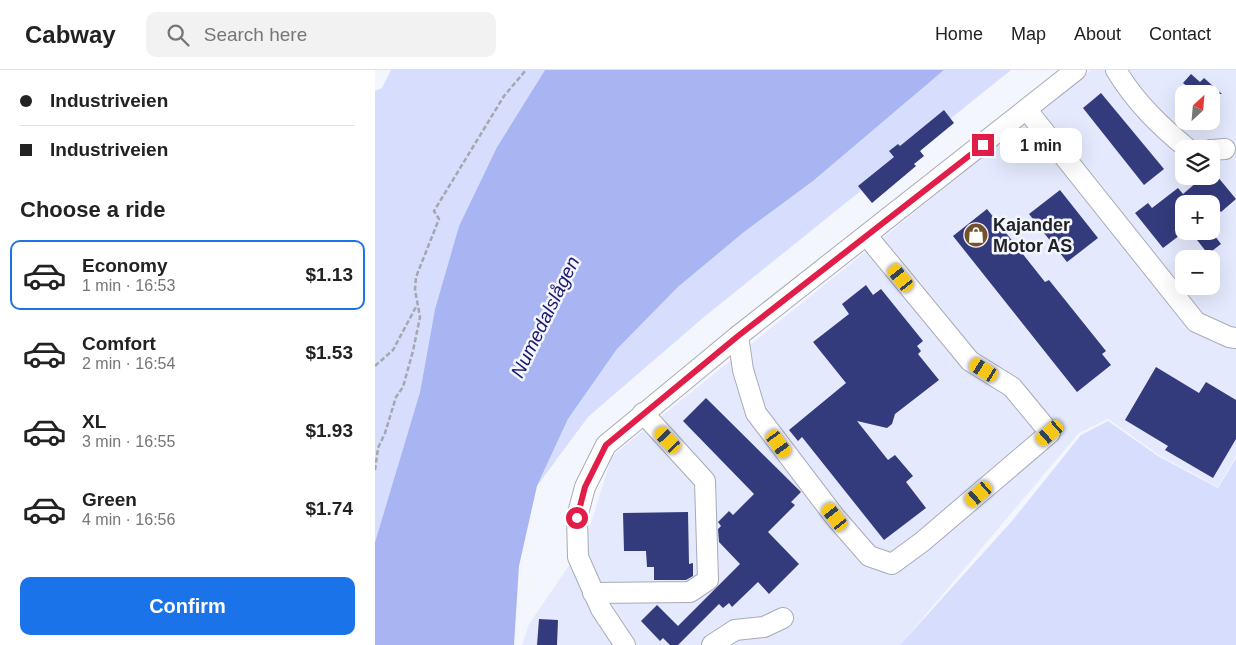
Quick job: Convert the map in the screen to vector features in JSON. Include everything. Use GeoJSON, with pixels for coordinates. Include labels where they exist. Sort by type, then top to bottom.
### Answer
{"type":"FeatureCollection","features":[{"type":"Feature","properties":{"kind":"street"},"geometry":{"type":"LineString","coordinates":[[625,645],[593,593],[578,557],[577,518],[585,487],[606,445],[738,336],[1076,70]]}},
{"type":"Feature","properties":{"kind":"street"},"geometry":{"type":"LineString","coordinates":[[1116,70],[1130,93],[1163,128],[1177,140]]}},
{"type":"Feature","properties":{"kind":"street"},"geometry":{"type":"LineString","coordinates":[[1027,110],[1196,322],[1229,337],[1236,338]]}},
{"type":"Feature","properties":{"kind":"street"},"geometry":{"type":"LineString","coordinates":[[738,336],[743,370],[756,413],[835,517],[869,556],[892,564],[922,542],[1050,433],[1013,387],[970,361],[867,236]]}},
{"type":"Feature","properties":{"kind":"street"},"geometry":{"type":"LineString","coordinates":[[593,593],[690,592],[708,580],[705,481],[643,413]]}},
{"type":"Feature","properties":{"kind":"street"},"geometry":{"type":"LineString","coordinates":[[712,645],[735,630],[764,627],[783,618]]}},
{"type":"Feature","properties":{"kind":"path"},"geometry":{"type":"LineString","coordinates":[[375,470],[378,448],[385,433],[395,397],[403,387],[413,351],[420,317],[416,277],[439,219],[434,211],[493,114],[514,83],[526,70]]}},
{"type":"Feature","properties":{"kind":"path"},"geometry":{"type":"LineString","coordinates":[[375,366],[393,350],[418,303]]}},
{"type":"Feature","properties":{"kind":"shaded area"},"geometry":{"type":"Polygon","coordinates":[[[391,70],[545,70],[497,147],[459,226],[435,309],[420,392],[375,542],[375,91],[382,88],[391,70]]]}},
{"type":"Feature","properties":{"kind":"shaded area"},"geometry":{"type":"Polygon","coordinates":[[[944,70],[1011,70],[704,317],[588,417],[537,486],[568,419],[617,349],[678,287],[744,232],[813,181],[944,70]]]}},
{"type":"Feature","properties":{"kind":"shaded area"},"geometry":{"type":"Polygon","coordinates":[[[1091,70],[1236,70],[1236,456],[1218,487],[1159,455],[1108,419],[1079,433],[900,645],[522,645],[529,624],[585,542],[612,456],[1091,70]]]}},
{"type":"Feature","properties":{"kind":"shaded area"},"geometry":{"type":"Polygon","coordinates":[[[1108,421],[1158,456],[1218,488],[1236,458],[1236,645],[900,645],[1012,521],[1081,435],[1108,421]]]}},
{"type":"Feature","properties":{"kind":"water","name":"Numedalslågen"},"geometry":{"type":"Polygon","coordinates":[[[545,70],[944,70],[813,181],[744,232],[678,287],[617,349],[568,419],[537,486],[519,566],[514,645],[375,645],[375,542],[420,392],[435,309],[459,226],[497,147],[545,70]]]}},
{"type":"Feature","properties":{"kind":"building"},"geometry":{"type":"Polygon","coordinates":[[[1191,74],[1200,82],[1204,78],[1212,85],[1186,85],[1183,83],[1191,74]]]}},
{"type":"Feature","properties":{"kind":"building"},"geometry":{"type":"Polygon","coordinates":[[[1101,93],[1164,169],[1144,185],[1083,108],[1101,93]]]}},
{"type":"Feature","properties":{"kind":"building"},"geometry":{"type":"Polygon","coordinates":[[[944,110],[954,123],[920,151],[924,156],[914,164],[916,166],[872,203],[858,186],[894,157],[889,151],[898,144],[900,146],[944,110]]]}},
{"type":"Feature","properties":{"kind":"building"},"geometry":{"type":"Polygon","coordinates":[[[1220,180],[1236,199],[1221,212],[1220,195],[1175,195],[1175,239],[1163,248],[1135,213],[1148,203],[1152,208],[1178,188],[1183,194],[1194,185],[1220,185],[1220,180]]]}},
{"type":"Feature","properties":{"kind":"building"},"geometry":{"type":"Polygon","coordinates":[[[1060,190],[1098,238],[1067,262],[1029,214],[1060,190]]]}},
{"type":"Feature","properties":{"kind":"building"},"geometry":{"type":"Polygon","coordinates":[[[987,209],[1045,282],[1049,280],[1106,351],[1102,354],[1111,365],[1077,392],[953,236],[987,209]]]}},
{"type":"Feature","properties":{"kind":"building"},"geometry":{"type":"Polygon","coordinates":[[[1197,240],[1218,240],[1221,244],[1213,250],[1205,250],[1197,240]]]}},
{"type":"Feature","properties":{"kind":"building"},"geometry":{"type":"Polygon","coordinates":[[[866,285],[873,295],[881,289],[923,341],[917,346],[921,351],[918,354],[939,380],[895,414],[892,424],[887,428],[857,421],[888,460],[895,455],[913,476],[906,482],[926,508],[884,540],[802,437],[798,441],[789,430],[846,383],[813,342],[849,314],[842,304],[866,285]]]}},
{"type":"Feature","properties":{"kind":"building"},"geometry":{"type":"Polygon","coordinates":[[[1156,367],[1199,393],[1206,382],[1236,400],[1236,439],[1213,478],[1165,450],[1168,446],[1125,420],[1156,367]]]}},
{"type":"Feature","properties":{"kind":"building"},"geometry":{"type":"Polygon","coordinates":[[[706,398],[801,492],[791,502],[795,505],[768,532],[799,564],[769,594],[758,582],[732,607],[729,603],[723,608],[719,604],[678,645],[670,645],[663,638],[660,641],[641,621],[657,605],[678,626],[740,564],[719,542],[718,529],[721,526],[718,522],[729,511],[733,515],[754,494],[683,421],[706,398]]]}},
{"type":"Feature","properties":{"kind":"building"},"geometry":{"type":"Polygon","coordinates":[[[688,512],[689,564],[693,563],[693,576],[686,580],[654,580],[654,567],[647,567],[646,551],[624,551],[623,513],[688,512]]]}},
{"type":"Feature","properties":{"kind":"building"},"geometry":{"type":"Polygon","coordinates":[[[539,619],[558,620],[557,645],[537,645],[539,619]]]}},
{"type":"Feature","properties":{"kind":"place","name":"Kajander Motor AS"},"geometry":{"type":"Point","coordinates":[976,235]}},
{"type":"Feature","properties":{"kind":"route"},"geometry":{"type":"LineString","coordinates":[[577,518],[585,487],[606,445],[738,336],[983,145]]}}]}
